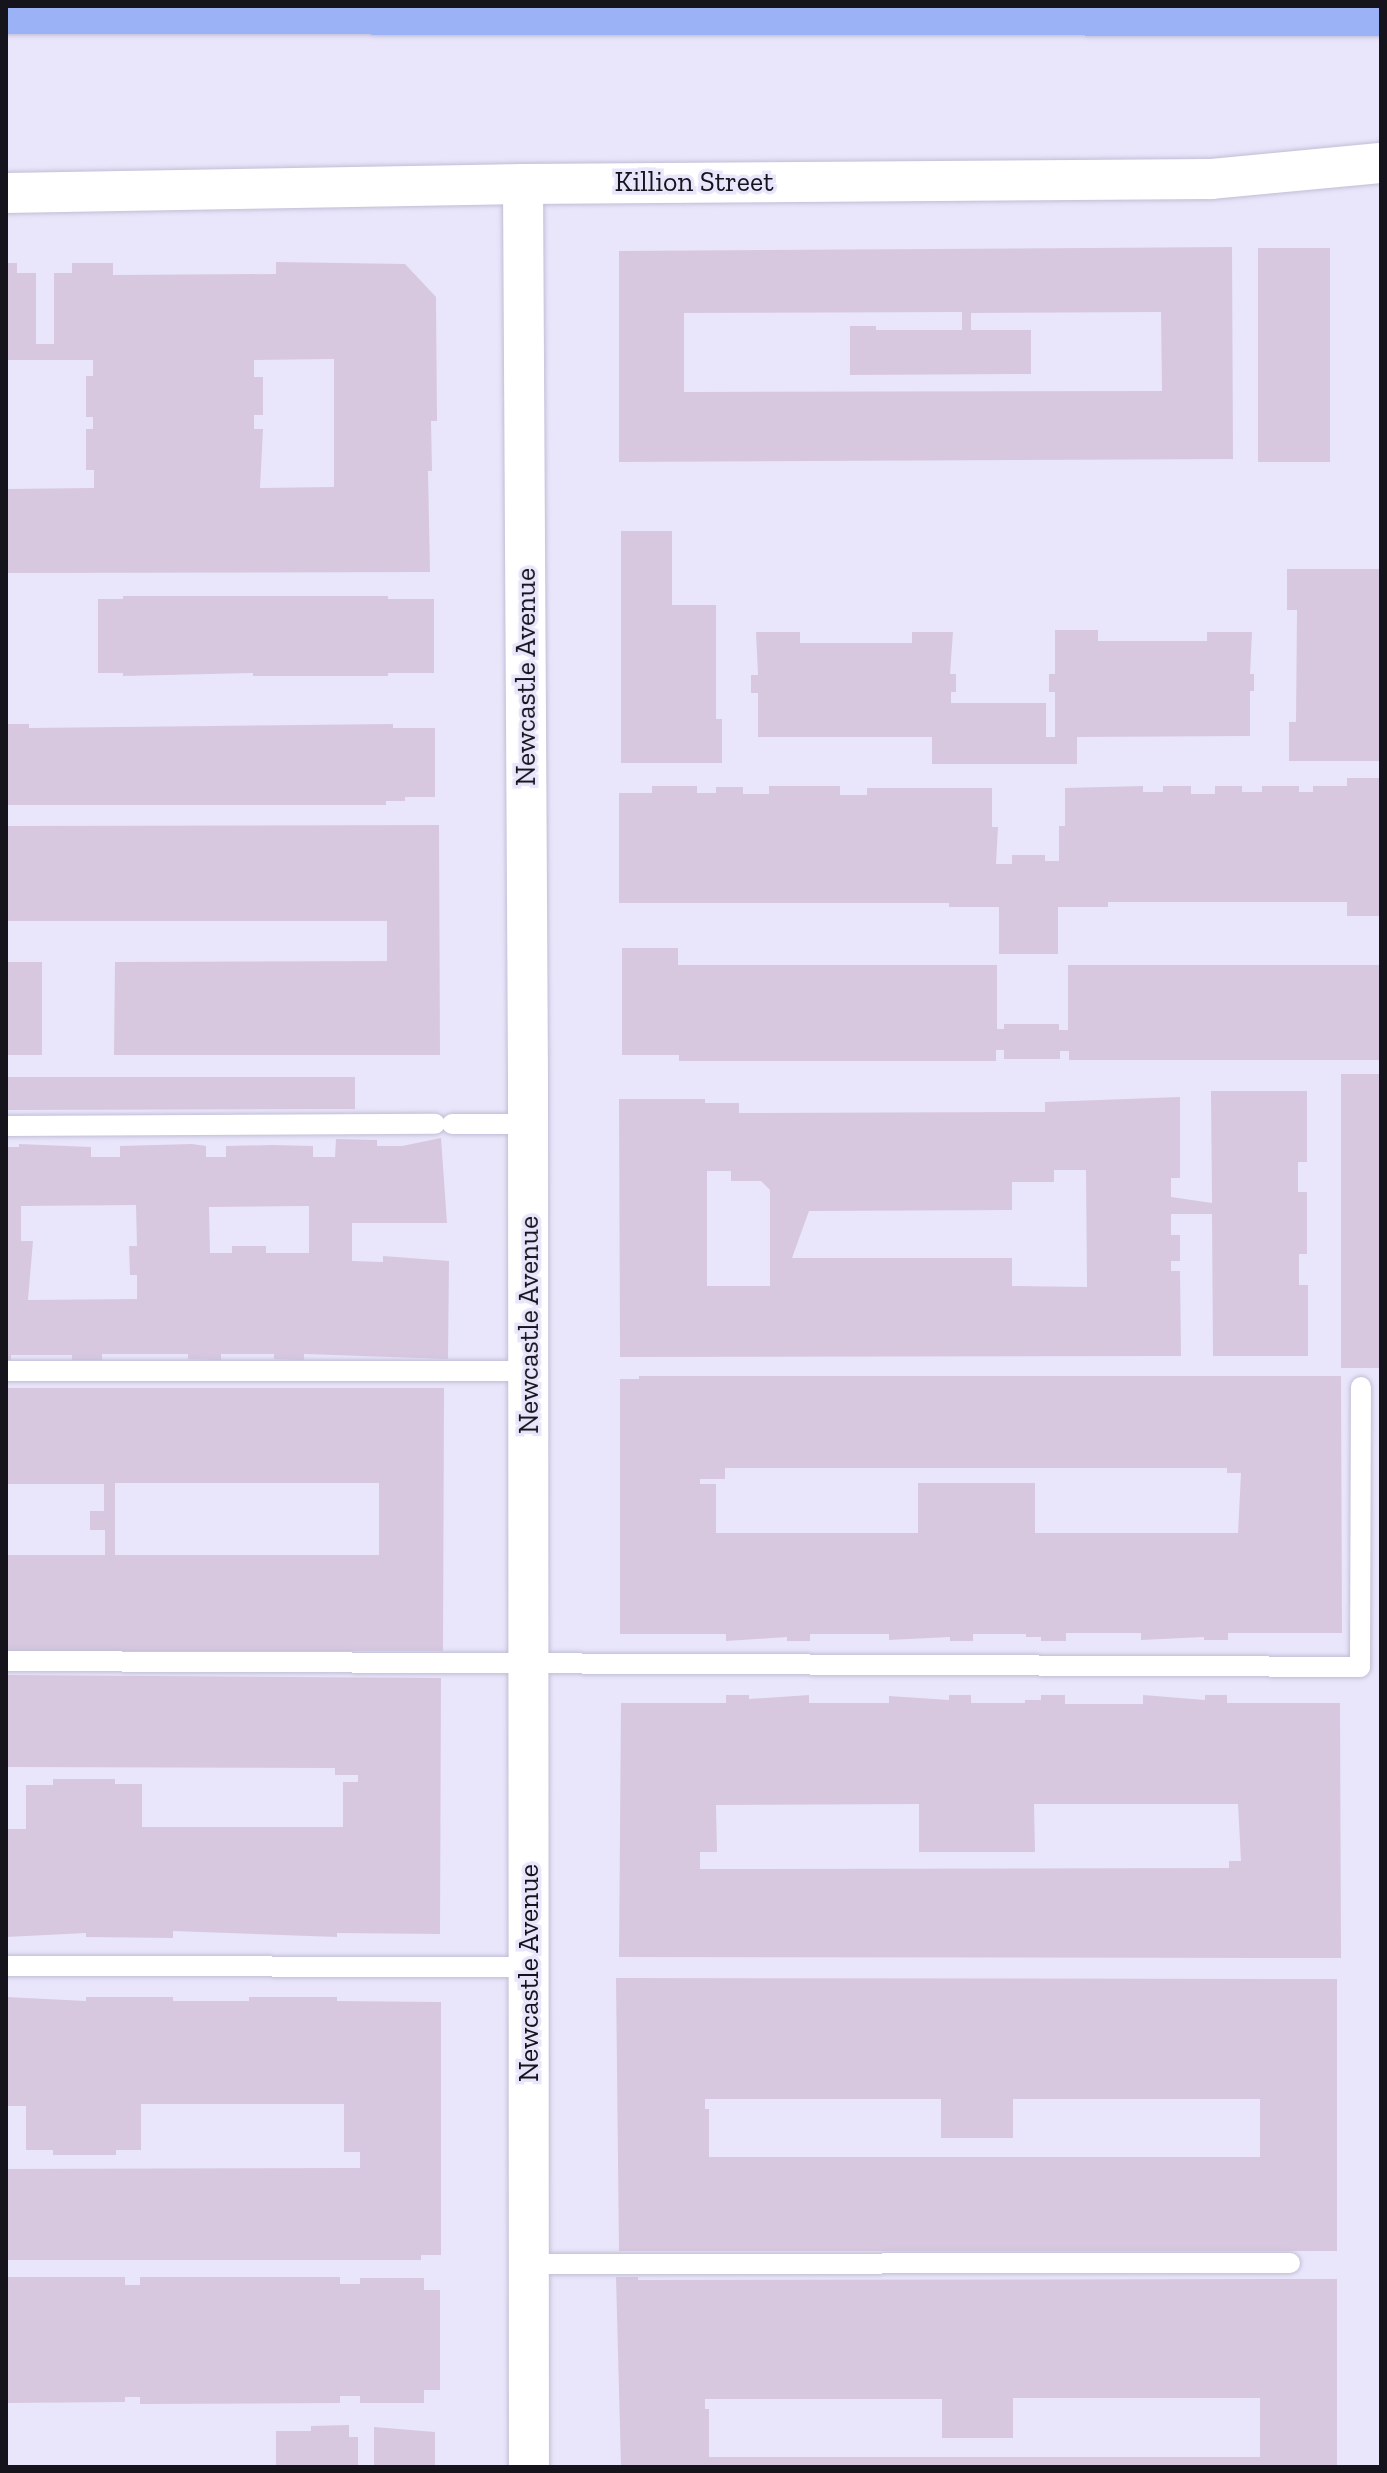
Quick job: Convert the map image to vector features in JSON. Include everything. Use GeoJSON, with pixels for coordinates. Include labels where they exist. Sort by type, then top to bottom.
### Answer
{"type":"FeatureCollection","features":[{"type":"Feature","properties":{"kind":"highway"},"geometry":{"type":"LineString","coordinates":[[6,12],[1381,14]]}},
{"type":"Feature","properties":{"kind":"street","name":"Killion Street"},"geometry":{"type":"LineString","coordinates":[[6,193],[523,184],[1211,179],[1381,163]]}},
{"type":"Feature","properties":{"kind":"street","name":"Newcastle Avenue"},"geometry":{"type":"LineString","coordinates":[[523,184],[529,1371],[529,2467]]}},
{"type":"Feature","properties":{"kind":"lane"},"geometry":{"type":"LineString","coordinates":[[6,1126],[528,1124]]}},
{"type":"Feature","properties":{"kind":"lane"},"geometry":{"type":"LineString","coordinates":[[6,1371],[529,1371]]}},
{"type":"Feature","properties":{"kind":"lane"},"geometry":{"type":"LineString","coordinates":[[6,1661],[1360,1667],[1361,1387]]}},
{"type":"Feature","properties":{"kind":"lane"},"geometry":{"type":"LineString","coordinates":[[6,1966],[530,1967]]}},
{"type":"Feature","properties":{"kind":"lane"},"geometry":{"type":"LineString","coordinates":[[529,2264],[1290,2263]]}},
{"type":"Feature","properties":{"kind":"building"},"geometry":{"type":"Polygon","coordinates":[[[1232,247],[1233,459],[619,462],[619,251],[1232,247]],[[962,312],[684,313],[684,392],[1162,391],[1161,312],[971,313],[971,330],[1031,330],[1031,374],[850,375],[850,326],[876,326],[876,330],[962,330],[962,312]]]}},
{"type":"Feature","properties":{"kind":"building"},"geometry":{"type":"Polygon","coordinates":[[[1258,248],[1330,248],[1330,462],[1258,462],[1258,248]]]}},
{"type":"Feature","properties":{"kind":"building"},"geometry":{"type":"Polygon","coordinates":[[[276,262],[405,264],[436,297],[437,421],[431,421],[432,471],[428,471],[430,572],[6,573],[6,489],[94,488],[94,470],[86,470],[86,429],[93,429],[93,417],[86,417],[86,376],[93,376],[93,360],[6,360],[6,263],[17,263],[17,273],[36,273],[36,344],[54,344],[54,273],[72,273],[72,263],[113,263],[113,275],[276,274],[276,262]],[[334,359],[254,360],[254,377],[263,377],[263,415],[254,415],[254,429],[263,429],[260,488],[334,487],[334,359]]]}},
{"type":"Feature","properties":{"kind":"building"},"geometry":{"type":"Polygon","coordinates":[[[621,531],[672,531],[672,605],[716,605],[716,719],[722,719],[722,763],[621,763],[621,531]]]}},
{"type":"Feature","properties":{"kind":"building"},"geometry":{"type":"Polygon","coordinates":[[[1287,569],[1381,569],[1381,761],[1289,761],[1289,722],[1296,722],[1297,610],[1287,610],[1287,569]]]}},
{"type":"Feature","properties":{"kind":"building"},"geometry":{"type":"Polygon","coordinates":[[[123,596],[388,596],[388,599],[434,599],[434,673],[388,673],[388,676],[253,676],[253,673],[123,676],[123,673],[98,673],[98,599],[123,599],[123,596]]]}},
{"type":"Feature","properties":{"kind":"building"},"geometry":{"type":"Polygon","coordinates":[[[1055,630],[1098,630],[1098,641],[1207,641],[1207,632],[1252,632],[1250,674],[1254,674],[1254,691],[1250,691],[1250,736],[1077,737],[1077,764],[932,764],[932,737],[758,737],[758,693],[751,693],[751,675],[758,675],[756,632],[800,632],[800,643],[912,643],[912,632],[953,632],[950,674],[956,674],[956,692],[951,692],[951,703],[1046,703],[1046,737],[1055,737],[1055,692],[1049,692],[1049,674],[1055,674],[1055,630]]]}},
{"type":"Feature","properties":{"kind":"building"},"geometry":{"type":"Polygon","coordinates":[[[6,724],[29,724],[29,728],[393,724],[393,728],[435,728],[435,797],[405,797],[405,801],[386,801],[386,805],[6,805],[6,724]]]}},
{"type":"Feature","properties":{"kind":"building"},"geometry":{"type":"Polygon","coordinates":[[[1347,778],[1381,778],[1381,916],[1347,916],[1347,902],[1108,902],[1108,907],[1058,907],[1058,954],[999,954],[999,907],[949,907],[949,903],[619,903],[619,793],[652,793],[652,786],[697,786],[697,793],[716,793],[716,787],[743,787],[743,794],[769,794],[769,786],[840,786],[840,795],[867,795],[867,788],[992,788],[992,827],[998,827],[996,864],[1012,864],[1012,855],[1045,855],[1045,861],[1059,861],[1059,826],[1065,826],[1065,788],[1143,786],[1143,792],[1163,792],[1163,786],[1191,786],[1191,794],[1215,794],[1215,786],[1242,786],[1242,792],[1262,792],[1262,786],[1299,786],[1299,792],[1313,792],[1313,786],[1347,786],[1347,778]]]}},
{"type":"Feature","properties":{"kind":"building"},"geometry":{"type":"Polygon","coordinates":[[[439,825],[440,1055],[114,1055],[115,962],[387,961],[387,921],[6,921],[6,826],[439,825]]]}},
{"type":"Feature","properties":{"kind":"building"},"geometry":{"type":"Polygon","coordinates":[[[622,948],[678,948],[678,965],[997,965],[997,1029],[1004,1029],[1004,1024],[1059,1024],[1059,1030],[1068,1030],[1068,965],[1381,965],[1381,1060],[1069,1060],[1069,1051],[1060,1051],[1060,1059],[1004,1059],[1004,1050],[996,1050],[996,1061],[679,1061],[679,1055],[622,1055],[622,948]]]}},
{"type":"Feature","properties":{"kind":"building"},"geometry":{"type":"Polygon","coordinates":[[[6,962],[42,962],[42,1055],[6,1055],[6,962]]]}},
{"type":"Feature","properties":{"kind":"building"},"geometry":{"type":"Polygon","coordinates":[[[1341,1074],[1381,1074],[1381,1368],[1341,1368],[1341,1074]]]}},
{"type":"Feature","properties":{"kind":"building"},"geometry":{"type":"Polygon","coordinates":[[[6,1077],[355,1077],[355,1109],[6,1110],[6,1077]]]}},
{"type":"Feature","properties":{"kind":"building"},"geometry":{"type":"Polygon","coordinates":[[[1211,1091],[1307,1091],[1307,1162],[1298,1162],[1298,1192],[1307,1192],[1307,1254],[1299,1254],[1299,1285],[1308,1285],[1308,1356],[1213,1356],[1212,1214],[1171,1214],[1171,1235],[1180,1235],[1180,1261],[1171,1261],[1171,1271],[1180,1271],[1181,1356],[620,1357],[619,1099],[705,1099],[705,1103],[739,1103],[739,1113],[1045,1112],[1045,1102],[1180,1097],[1180,1178],[1171,1178],[1171,1197],[1212,1203],[1211,1091]],[[1054,1170],[1054,1182],[1012,1182],[1012,1210],[809,1211],[792,1258],[1012,1258],[1012,1286],[1087,1287],[1086,1170],[1054,1170]],[[707,1171],[707,1286],[770,1286],[770,1190],[761,1181],[731,1181],[731,1171],[707,1171]]]}},
{"type":"Feature","properties":{"kind":"building"},"geometry":{"type":"Polygon","coordinates":[[[441,1138],[447,1223],[352,1223],[352,1261],[383,1262],[383,1256],[449,1261],[448,1359],[304,1354],[304,1360],[274,1359],[274,1354],[221,1354],[221,1360],[188,1359],[188,1354],[102,1354],[102,1360],[72,1360],[72,1355],[11,1355],[11,1360],[6,1360],[6,1147],[19,1147],[19,1144],[91,1147],[91,1157],[120,1157],[120,1146],[192,1144],[206,1146],[206,1157],[226,1157],[226,1146],[313,1146],[313,1157],[335,1157],[336,1139],[377,1140],[377,1146],[402,1146],[441,1138]],[[136,1205],[21,1206],[21,1241],[33,1241],[28,1300],[137,1299],[137,1275],[130,1275],[129,1246],[137,1246],[136,1205]],[[309,1206],[209,1207],[210,1253],[232,1253],[232,1246],[266,1246],[266,1253],[309,1253],[309,1206]]]}},
{"type":"Feature","properties":{"kind":"building"},"geometry":{"type":"Polygon","coordinates":[[[639,1376],[1341,1376],[1342,1633],[1228,1633],[1228,1640],[1204,1640],[1204,1637],[1141,1640],[1141,1633],[1066,1633],[1066,1641],[1041,1641],[1041,1637],[1026,1637],[1026,1634],[973,1634],[973,1641],[950,1641],[950,1637],[889,1640],[889,1634],[810,1634],[810,1641],[787,1641],[787,1637],[726,1641],[726,1634],[620,1634],[620,1379],[639,1379],[639,1376]],[[725,1468],[725,1479],[700,1479],[700,1484],[716,1484],[716,1533],[918,1533],[918,1483],[1035,1483],[1035,1533],[1238,1533],[1241,1473],[1227,1473],[1227,1468],[725,1468]]]}},
{"type":"Feature","properties":{"kind":"building"},"geometry":{"type":"Polygon","coordinates":[[[6,1388],[444,1388],[443,1651],[6,1651],[6,1555],[105,1555],[105,1530],[90,1530],[90,1511],[104,1511],[104,1484],[6,1484],[6,1388]],[[115,1483],[115,1555],[379,1555],[379,1483],[115,1483]]]}},
{"type":"Feature","properties":{"kind":"building"},"geometry":{"type":"Polygon","coordinates":[[[6,1675],[441,1678],[440,1934],[337,1933],[337,1937],[173,1931],[173,1938],[86,1937],[86,1933],[6,1937],[6,1829],[26,1829],[26,1785],[53,1785],[53,1779],[115,1779],[115,1784],[142,1784],[142,1827],[343,1827],[343,1782],[358,1782],[358,1775],[335,1775],[335,1768],[6,1767],[6,1675]]]}},
{"type":"Feature","properties":{"kind":"building"},"geometry":{"type":"Polygon","coordinates":[[[726,1695],[749,1695],[749,1699],[809,1695],[809,1703],[889,1703],[889,1696],[949,1700],[949,1695],[971,1695],[971,1703],[1025,1703],[1025,1700],[1041,1700],[1041,1695],[1065,1695],[1065,1704],[1143,1704],[1143,1695],[1205,1700],[1205,1695],[1227,1695],[1227,1703],[1340,1703],[1341,1958],[619,1957],[621,1703],[726,1703],[726,1695]],[[919,1804],[716,1805],[717,1852],[700,1852],[700,1869],[1229,1868],[1229,1861],[1241,1861],[1238,1804],[1034,1804],[1035,1852],[919,1852],[919,1804]]]}},
{"type":"Feature","properties":{"kind":"building"},"geometry":{"type":"Polygon","coordinates":[[[616,1978],[1337,1979],[1337,2251],[619,2251],[616,1978]],[[705,2099],[705,2109],[709,2109],[709,2157],[1260,2157],[1260,2099],[1013,2099],[1013,2138],[941,2138],[941,2099],[705,2099]]]}},
{"type":"Feature","properties":{"kind":"building"},"geometry":{"type":"Polygon","coordinates":[[[6,1997],[86,2001],[86,1997],[173,1997],[173,2001],[249,2001],[249,1997],[337,1997],[337,2001],[441,2002],[441,2255],[421,2255],[421,2260],[6,2260],[6,2169],[360,2168],[360,2152],[344,2152],[344,2104],[141,2104],[141,2150],[116,2150],[116,2155],[53,2155],[53,2150],[26,2150],[26,2106],[6,2106],[6,1997]]]}},
{"type":"Feature","properties":{"kind":"building"},"geometry":{"type":"Polygon","coordinates":[[[6,2277],[125,2277],[125,2285],[140,2285],[140,2277],[340,2277],[340,2284],[360,2284],[360,2278],[424,2278],[424,2290],[440,2290],[440,2390],[424,2390],[424,2403],[360,2403],[360,2396],[340,2396],[340,2403],[140,2404],[140,2397],[125,2397],[125,2402],[6,2403],[6,2277]]]}},
{"type":"Feature","properties":{"kind":"building"},"geometry":{"type":"Polygon","coordinates":[[[616,2277],[638,2277],[638,2280],[1337,2279],[1337,2467],[621,2467],[616,2277]],[[1013,2398],[1013,2438],[942,2438],[942,2399],[705,2399],[705,2409],[709,2409],[709,2457],[1260,2457],[1260,2398],[1013,2398]]]}},
{"type":"Feature","properties":{"kind":"building"},"geometry":{"type":"Polygon","coordinates":[[[349,2425],[349,2437],[358,2437],[358,2467],[276,2467],[276,2431],[311,2431],[311,2426],[349,2425]]]}},
{"type":"Feature","properties":{"kind":"building"},"geometry":{"type":"Polygon","coordinates":[[[374,2427],[435,2432],[435,2467],[374,2467],[374,2427]]]}}]}
